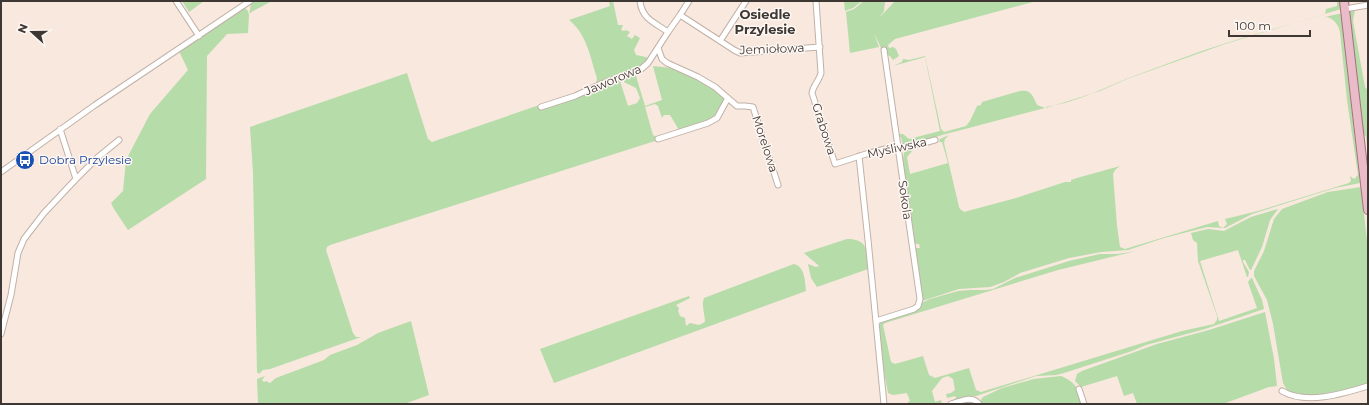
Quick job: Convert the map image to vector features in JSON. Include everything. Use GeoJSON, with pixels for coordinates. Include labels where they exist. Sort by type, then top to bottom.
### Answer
{"type":"FeatureCollection","features":[{"type":"Feature","properties":{"kind":"main road"},"geometry":{"type":"LineString","coordinates":[[1345,5],[1368,210]]}},
{"type":"Feature","properties":{"kind":"street"},"geometry":{"type":"LineString","coordinates":[[176,1],[199,36]]}},
{"type":"Feature","properties":{"kind":"street"},"geometry":{"type":"LineString","coordinates":[[1,172],[60,129],[250,1]]}},
{"type":"Feature","properties":{"kind":"street"},"geometry":{"type":"LineString","coordinates":[[640,1],[644,16],[668,32],[689,1]]}},
{"type":"Feature","properties":{"kind":"street"},"geometry":{"type":"LineString","coordinates":[[720,41],[746,1]]}},
{"type":"Feature","properties":{"kind":"street"},"geometry":{"type":"LineString","coordinates":[[816,1],[820,47]]}},
{"type":"Feature","properties":{"kind":"street"},"geometry":{"type":"LineString","coordinates":[[1345,5],[1368,5]]}},
{"type":"Feature","properties":{"kind":"street","name":"Jemiołowa"},"geometry":{"type":"LineString","coordinates":[[680,15],[740,53],[820,47]]}},
{"type":"Feature","properties":{"kind":"street","name":"Jaworowa"},"geometry":{"type":"LineString","coordinates":[[541,108],[575,96],[610,80],[637,72],[646,65],[668,32]]}},
{"type":"Feature","properties":{"kind":"street","name":"Grabowa"},"geometry":{"type":"LineString","coordinates":[[820,47],[821,74],[812,93],[835,164]]}},
{"type":"Feature","properties":{"kind":"street"},"geometry":{"type":"LineString","coordinates":[[658,48],[661,56],[667,63],[698,77],[728,98],[717,118],[708,123],[658,139]]}},
{"type":"Feature","properties":{"kind":"street","name":"Sokola"},"geometry":{"type":"LineString","coordinates":[[876,321],[911,310],[918,306],[920,302],[884,50]]}},
{"type":"Feature","properties":{"kind":"street","name":"Morelowa"},"geometry":{"type":"LineString","coordinates":[[728,98],[737,106],[753,107],[778,185]]}},
{"type":"Feature","properties":{"kind":"street"},"geometry":{"type":"LineString","coordinates":[[60,129],[76,179]]}},
{"type":"Feature","properties":{"kind":"street"},"geometry":{"type":"LineString","coordinates":[[1,334],[11,295],[18,253],[24,239],[44,213],[76,179],[97,158],[119,140]]}},
{"type":"Feature","properties":{"kind":"street","name":"Myśliwska"},"geometry":{"type":"LineString","coordinates":[[835,164],[897,146],[908,146],[935,140]]}},
{"type":"Feature","properties":{"kind":"street"},"geometry":{"type":"LineString","coordinates":[[859,156],[884,404]]}},
{"type":"Feature","properties":{"kind":"street"},"geometry":{"type":"LineString","coordinates":[[1282,391],[1293,397],[1306,398],[1337,394],[1368,386]]}},
{"type":"Feature","properties":{"kind":"street"},"geometry":{"type":"LineString","coordinates":[[1079,388],[1084,404]]}},
{"type":"Feature","properties":{"kind":"street"},"geometry":{"type":"LineString","coordinates":[[952,404],[968,399],[977,402]]}},
{"type":"Feature","properties":{"kind":"green space"},"geometry":{"type":"Polygon","coordinates":[[[182,1],[204,1],[189,12],[182,1]]]}},
{"type":"Feature","properties":{"kind":"green space"},"geometry":{"type":"Polygon","coordinates":[[[253,1],[272,1],[253,11],[249,14],[251,3],[253,1]]]}},
{"type":"Feature","properties":{"kind":"green space"},"geometry":{"type":"Polygon","coordinates":[[[613,1],[618,25],[623,25],[621,30],[630,32],[627,36],[632,39],[635,35],[640,38],[634,50],[636,55],[646,57],[648,59],[639,68],[596,84],[597,78],[587,46],[580,32],[569,20],[610,6],[609,2],[613,1]]]}},
{"type":"Feature","properties":{"kind":"green space"},"geometry":{"type":"Polygon","coordinates":[[[844,1],[862,1],[853,8],[845,11],[844,1]]]}},
{"type":"Feature","properties":{"kind":"green space"},"geometry":{"type":"Polygon","coordinates":[[[864,1],[885,1],[884,11],[879,18],[895,1],[1033,2],[895,39],[888,45],[889,48],[893,47],[896,49],[899,56],[893,60],[887,55],[885,50],[882,50],[874,33],[879,47],[850,53],[846,12],[854,9],[864,1]]]}},
{"type":"Feature","properties":{"kind":"green space"},"geometry":{"type":"Polygon","coordinates":[[[1337,1],[1340,1],[1341,9],[1325,14],[1326,9],[1337,6],[1337,1]]]}},
{"type":"Feature","properties":{"kind":"green space"},"geometry":{"type":"Polygon","coordinates":[[[242,5],[248,11],[248,33],[227,34],[207,56],[206,179],[128,230],[111,203],[123,191],[126,160],[150,114],[188,70],[177,47],[242,5]]]}},
{"type":"Feature","properties":{"kind":"green space"},"geometry":{"type":"Polygon","coordinates":[[[1355,9],[1353,21],[1365,87],[1368,91],[1368,156],[1366,137],[1363,133],[1349,15],[1350,11],[1355,9]]]}},
{"type":"Feature","properties":{"kind":"green space"},"geometry":{"type":"Polygon","coordinates":[[[1341,14],[1360,183],[1335,188],[1252,214],[1223,228],[1227,224],[1225,219],[1258,211],[1349,183],[1351,181],[1350,176],[1354,179],[1358,175],[1347,100],[1340,32],[1335,22],[1328,17],[1325,17],[1341,14]]]}},
{"type":"Feature","properties":{"kind":"green space"},"geometry":{"type":"Polygon","coordinates":[[[1295,23],[1225,44],[1234,41],[1295,23]]]}},
{"type":"Feature","properties":{"kind":"green space"},"geometry":{"type":"Polygon","coordinates":[[[1225,44],[1127,79],[1090,94],[1126,79],[1225,44]]]}},
{"type":"Feature","properties":{"kind":"green space"},"geometry":{"type":"Polygon","coordinates":[[[925,56],[941,129],[944,132],[966,126],[977,106],[981,105],[982,102],[1020,91],[1029,92],[1033,96],[1037,105],[1045,108],[933,138],[904,144],[901,137],[899,137],[899,134],[903,134],[909,139],[940,131],[925,57],[893,66],[902,62],[903,59],[909,60],[925,56]]]}},
{"type":"Feature","properties":{"kind":"green space"},"geometry":{"type":"Polygon","coordinates":[[[653,66],[671,68],[696,78],[722,94],[725,99],[718,114],[711,119],[679,130],[670,115],[664,115],[662,118],[658,106],[655,104],[645,107],[653,135],[657,137],[658,140],[330,245],[326,250],[353,333],[356,337],[361,337],[270,369],[263,370],[259,374],[257,372],[253,173],[250,127],[407,73],[428,139],[432,142],[586,89],[608,83],[610,85],[612,82],[618,80],[620,81],[628,106],[637,103],[640,98],[636,88],[624,82],[624,80],[634,75],[636,76],[645,106],[662,100],[653,66]]]}},
{"type":"Feature","properties":{"kind":"green space"},"geometry":{"type":"Polygon","coordinates":[[[949,135],[945,139],[944,143],[959,207],[964,212],[1016,198],[1065,182],[1071,182],[1071,180],[1077,178],[1120,166],[1113,174],[1120,247],[1125,249],[1218,221],[1219,226],[1223,228],[1207,227],[1164,238],[1128,250],[1101,252],[1069,258],[1020,273],[1004,282],[990,287],[959,289],[922,301],[915,248],[920,248],[919,244],[915,244],[911,224],[904,180],[903,157],[905,151],[914,148],[907,157],[910,174],[948,163],[942,142],[939,142],[940,139],[949,135]]]}},
{"type":"Feature","properties":{"kind":"green space"},"geometry":{"type":"Polygon","coordinates":[[[1361,187],[1368,250],[1368,385],[1337,393],[1313,396],[1297,395],[1288,392],[1283,383],[1273,324],[1267,300],[1254,276],[1254,271],[1264,251],[1274,219],[1282,209],[1328,192],[1361,187]]]}},
{"type":"Feature","properties":{"kind":"green space"},"geometry":{"type":"Polygon","coordinates":[[[1278,209],[1270,220],[1262,247],[1251,270],[1245,260],[1243,260],[1249,272],[1248,277],[1238,250],[1200,261],[1219,321],[1257,308],[1248,282],[1251,278],[1262,300],[1264,309],[1205,329],[1146,345],[1064,373],[1036,376],[976,396],[957,400],[955,396],[947,398],[946,394],[955,390],[953,379],[948,376],[942,378],[932,391],[935,402],[941,400],[942,404],[908,404],[910,401],[907,393],[893,395],[888,393],[878,329],[882,321],[930,299],[958,291],[993,289],[1015,278],[1069,261],[1100,254],[1118,254],[1136,251],[1058,270],[885,323],[883,325],[891,362],[895,364],[923,356],[929,375],[935,378],[969,368],[976,390],[981,392],[1182,331],[1214,324],[1217,320],[1217,316],[1198,261],[1197,243],[1193,240],[1191,233],[1208,229],[1224,231],[1251,217],[1278,209]]]}},
{"type":"Feature","properties":{"kind":"green space"},"geometry":{"type":"Polygon","coordinates":[[[847,239],[859,241],[863,244],[867,252],[868,269],[817,287],[811,278],[808,264],[816,267],[819,266],[804,253],[847,239]]]}},
{"type":"Feature","properties":{"kind":"green space"},"geometry":{"type":"Polygon","coordinates":[[[794,264],[802,271],[805,279],[806,291],[554,383],[540,349],[689,296],[690,298],[676,305],[679,308],[678,311],[680,316],[685,318],[686,326],[690,323],[699,325],[705,322],[703,307],[704,298],[794,264]]]}},
{"type":"Feature","properties":{"kind":"green space"},"geometry":{"type":"Polygon","coordinates":[[[1265,312],[1274,359],[1277,386],[1269,387],[1223,404],[1137,404],[1133,393],[1124,396],[1117,376],[1081,387],[1075,381],[1077,374],[1082,371],[1157,344],[1209,330],[1265,312]]]}},
{"type":"Feature","properties":{"kind":"green space"},"geometry":{"type":"Polygon","coordinates":[[[411,321],[429,395],[404,404],[258,404],[257,379],[265,376],[262,380],[270,383],[276,378],[324,360],[330,355],[357,345],[378,333],[411,321]]]}},
{"type":"Feature","properties":{"kind":"green space"},"geometry":{"type":"Polygon","coordinates":[[[1061,376],[1074,384],[1080,394],[1083,404],[981,404],[983,397],[1002,388],[1034,379],[1061,376]]]}},
{"type":"Feature","properties":{"kind":"place","name":"Dobra Przylesie"},"geometry":{"type":"Point","coordinates":[25,160]}},
{"type":"Feature","properties":{"kind":"district","name":"Osiedle Przylesie"},"geometry":{"type":"Point","coordinates":[765,22]}}]}
